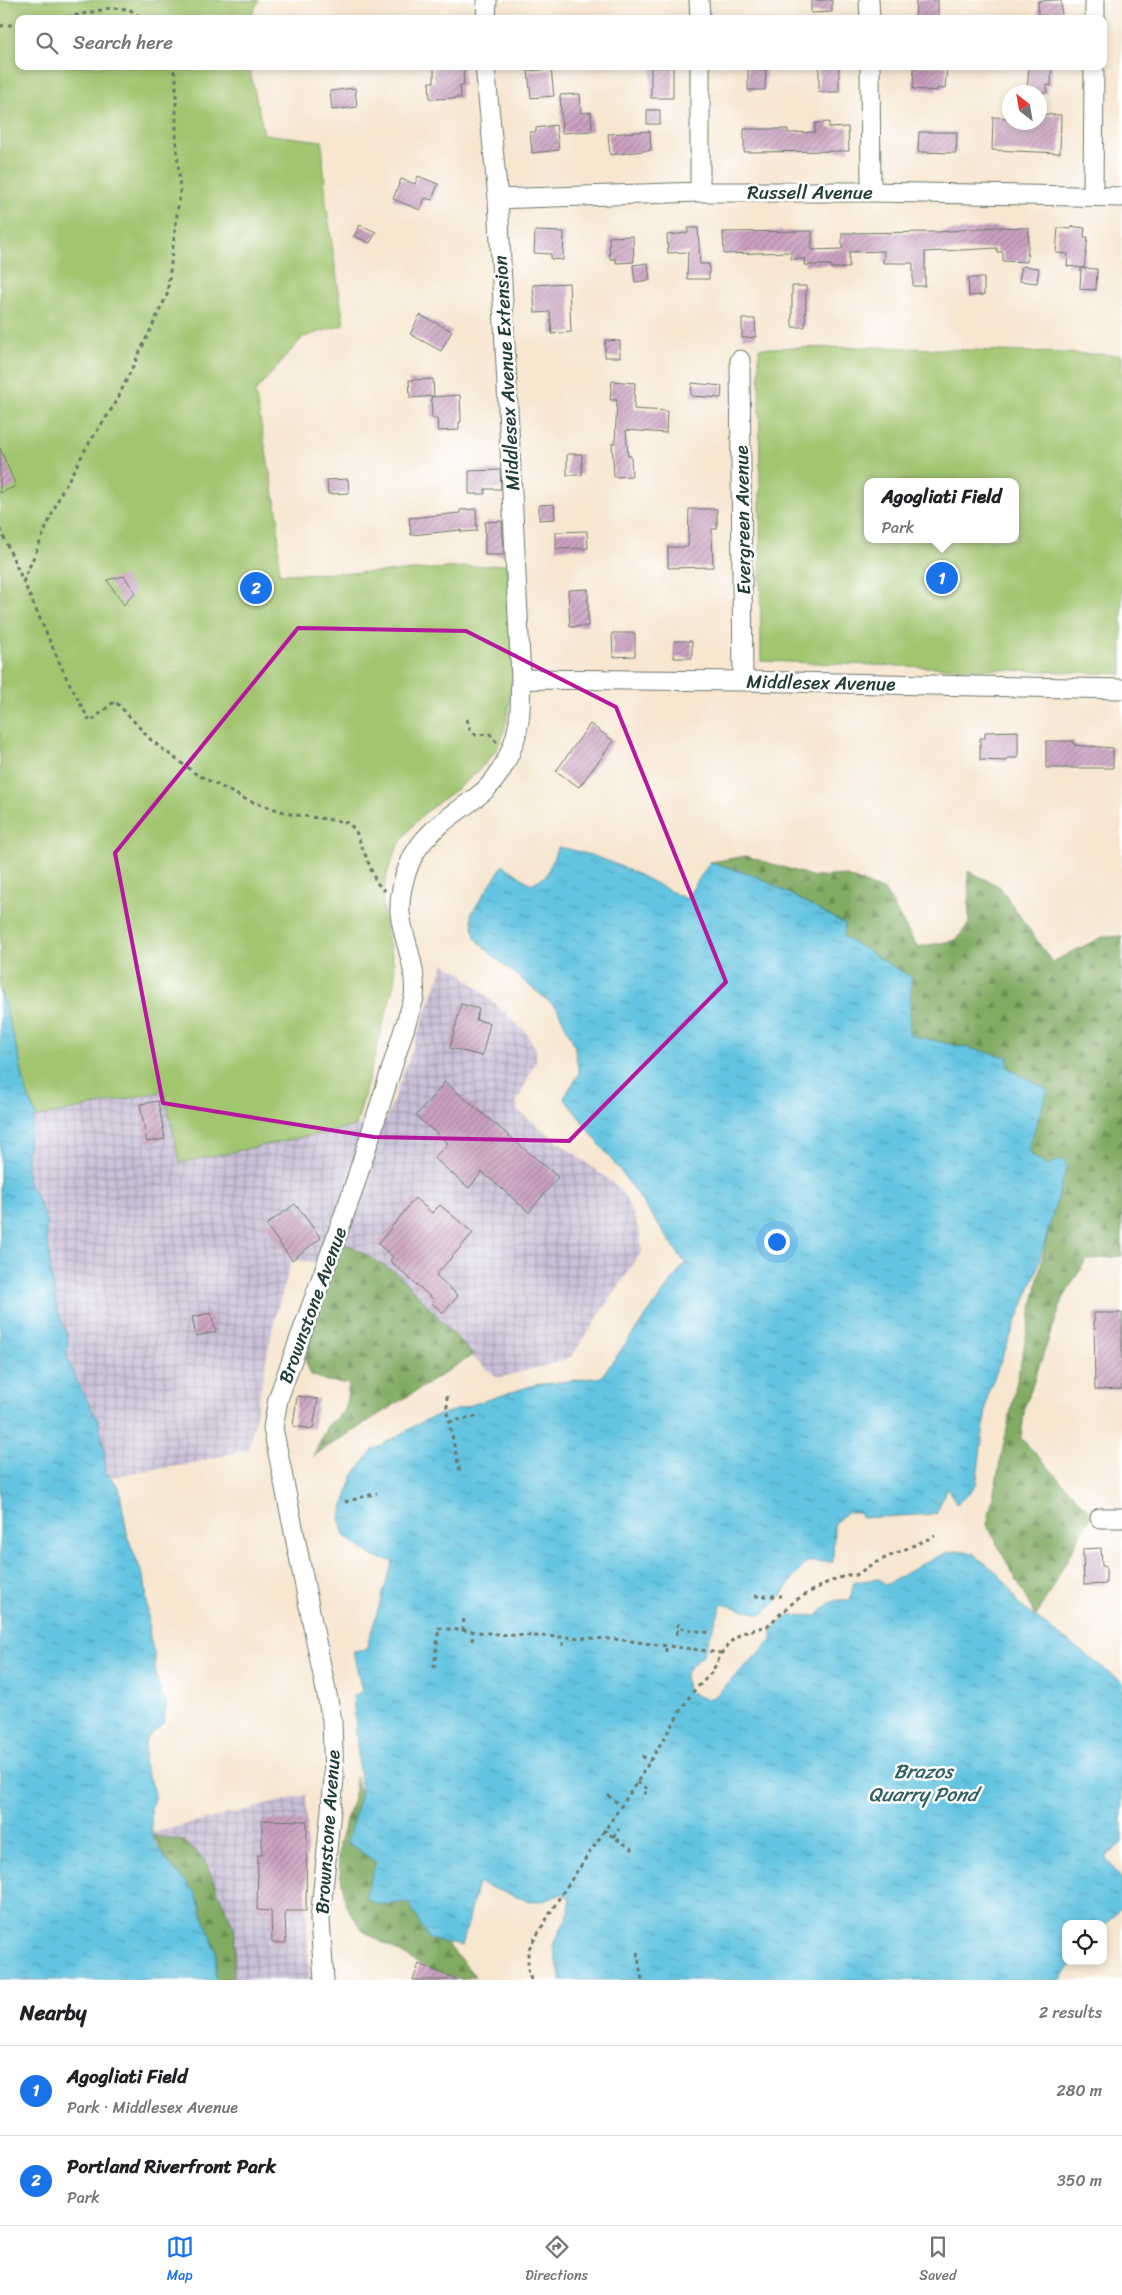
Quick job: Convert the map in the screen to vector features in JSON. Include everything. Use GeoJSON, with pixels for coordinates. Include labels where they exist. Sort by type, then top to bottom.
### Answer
{"type":"FeatureCollection","features":[{"type":"Feature","properties":{"kind":"street"},"geometry":{"type":"LineString","coordinates":[[486,15],[487,0]]}},
{"type":"Feature","properties":{"kind":"street"},"geometry":{"type":"LineString","coordinates":[[700,0],[700,15]]}},
{"type":"Feature","properties":{"kind":"street"},"geometry":{"type":"LineString","coordinates":[[869,0],[870,15]]}},
{"type":"Feature","properties":{"kind":"street"},"geometry":{"type":"LineString","coordinates":[[1095,0],[1095,15]]}},
{"type":"Feature","properties":{"kind":"street","name":"Middlesex Avenue Extension"},"geometry":{"type":"LineString","coordinates":[[485,70],[498,198],[520,679]]}},
{"type":"Feature","properties":{"kind":"street"},"geometry":{"type":"LineString","coordinates":[[700,70],[700,192]]}},
{"type":"Feature","properties":{"kind":"street"},"geometry":{"type":"LineString","coordinates":[[870,70],[871,192]]}},
{"type":"Feature","properties":{"kind":"street"},"geometry":{"type":"LineString","coordinates":[[1093,196],[1094,70]]}},
{"type":"Feature","properties":{"kind":"street","name":"Russell Avenue"},"geometry":{"type":"LineString","coordinates":[[498,198],[700,192],[871,192],[1122,197]]}},
{"type":"Feature","properties":{"kind":"street","name":"Evergreen Avenue"},"geometry":{"type":"LineString","coordinates":[[740,360],[743,681]]}},
{"type":"Feature","properties":{"kind":"street","name":"Middlesex Avenue"},"geometry":{"type":"LineString","coordinates":[[520,679],[743,681],[1122,689]]}},
{"type":"Feature","properties":{"kind":"street","name":"Brownstone Avenue"},"geometry":{"type":"LineString","coordinates":[[324,1980],[320,1920],[334,1779],[332,1720],[277,1451],[273,1428],[275,1414],[281,1392],[352,1193],[414,998],[413,962],[400,911],[406,873],[414,854],[428,836],[452,814],[486,790],[500,770],[513,742],[519,721],[520,679]]}},
{"type":"Feature","properties":{"kind":"street"},"geometry":{"type":"LineString","coordinates":[[1100,1518],[1122,1518]]}},
{"type":"Feature","properties":{"kind":"path"},"geometry":{"type":"LineString","coordinates":[[78,15],[110,8],[129,10],[137,15]]}},
{"type":"Feature","properties":{"kind":"path"},"geometry":{"type":"LineString","coordinates":[[0,26],[15,24]]}},
{"type":"Feature","properties":{"kind":"path"},"geometry":{"type":"LineString","coordinates":[[23,582],[61,493],[89,443],[115,404],[167,295],[180,190],[176,136],[176,76],[173,70]]}},
{"type":"Feature","properties":{"kind":"path"},"geometry":{"type":"LineString","coordinates":[[0,529],[65,674],[90,722],[115,701],[152,741],[196,774],[238,796],[290,814],[346,822],[355,829],[360,838],[376,882],[388,892]]}},
{"type":"Feature","properties":{"kind":"path"},"geometry":{"type":"LineString","coordinates":[[468,719],[470,730],[476,735],[490,734],[497,743]]}},
{"type":"Feature","properties":{"kind":"path"},"geometry":{"type":"LineString","coordinates":[[447,1396],[449,1422],[460,1472]]}},
{"type":"Feature","properties":{"kind":"path"},"geometry":{"type":"LineString","coordinates":[[449,1422],[477,1416]]}},
{"type":"Feature","properties":{"kind":"path"},"geometry":{"type":"LineString","coordinates":[[345,1502],[377,1493]]}},
{"type":"Feature","properties":{"kind":"path"},"geometry":{"type":"LineString","coordinates":[[531,1980],[528,1970],[528,1950],[603,1830],[637,1782],[691,1694],[712,1672],[722,1653],[734,1638],[745,1632],[767,1626],[807,1593],[826,1582],[847,1575],[856,1575],[872,1564],[935,1536]]}},
{"type":"Feature","properties":{"kind":"path"},"geometry":{"type":"LineString","coordinates":[[755,1596],[782,1596]]}},
{"type":"Feature","properties":{"kind":"path"},"geometry":{"type":"LineString","coordinates":[[463,1631],[464,1615]]}},
{"type":"Feature","properties":{"kind":"path"},"geometry":{"type":"LineString","coordinates":[[678,1623],[676,1636],[678,1628],[711,1633]]}},
{"type":"Feature","properties":{"kind":"path"},"geometry":{"type":"LineString","coordinates":[[434,1668],[439,1628],[563,1638],[614,1639],[722,1653]]}},
{"type":"Feature","properties":{"kind":"path"},"geometry":{"type":"LineString","coordinates":[[472,1641],[473,1631]]}},
{"type":"Feature","properties":{"kind":"path"},"geometry":{"type":"LineString","coordinates":[[563,1638],[563,1646]]}},
{"type":"Feature","properties":{"kind":"path"},"geometry":{"type":"LineString","coordinates":[[666,1645],[666,1652]]}},
{"type":"Feature","properties":{"kind":"path"},"geometry":{"type":"LineString","coordinates":[[642,1756],[650,1761]]}},
{"type":"Feature","properties":{"kind":"path"},"geometry":{"type":"LineString","coordinates":[[637,1782],[648,1789],[641,1798]]}},
{"type":"Feature","properties":{"kind":"path"},"geometry":{"type":"LineString","coordinates":[[608,1795],[621,1806]]}},
{"type":"Feature","properties":{"kind":"path"},"geometry":{"type":"LineString","coordinates":[[613,1837],[618,1829]]}},
{"type":"Feature","properties":{"kind":"path"},"geometry":{"type":"LineString","coordinates":[[603,1830],[635,1851]]}},
{"type":"Feature","properties":{"kind":"path"},"geometry":{"type":"LineString","coordinates":[[637,1952],[642,1980]]}},
{"type":"Feature","properties":{"kind":"highlighted area"},"geometry":{"type":"Polygon","coordinates":[[[298,628],[466,631],[616,707],[726,982],[569,1141],[374,1137],[163,1103],[115,853],[298,628]]]}},
{"type":"Feature","properties":{"kind":"shaded area"},"geometry":{"type":"Polygon","coordinates":[[[444,964],[461,973],[528,1035],[536,1050],[536,1060],[517,1102],[518,1111],[617,1186],[625,1197],[639,1229],[642,1251],[572,1356],[559,1362],[498,1378],[328,1239],[314,1262],[292,1260],[274,1321],[249,1449],[189,1464],[109,1477],[105,1472],[105,1454],[99,1422],[78,1384],[67,1356],[69,1348],[64,1325],[57,1309],[50,1268],[46,1235],[47,1222],[33,1189],[29,1187],[26,1178],[30,1129],[33,1118],[165,1091],[180,1163],[386,1120],[444,964]]]}},
{"type":"Feature","properties":{"kind":"shaded area"},"geometry":{"type":"Polygon","coordinates":[[[306,1795],[307,1931],[310,1980],[233,1980],[235,1931],[227,1911],[184,1841],[153,1836],[152,1833],[306,1795]]]}},
{"type":"Feature","properties":{"kind":"green space"},"geometry":{"type":"Polygon","coordinates":[[[0,0],[259,0],[252,15],[15,15],[15,70],[250,70],[264,134],[322,141],[326,203],[344,325],[303,337],[255,392],[278,517],[279,574],[385,572],[510,564],[512,681],[505,727],[494,753],[470,779],[420,818],[403,839],[391,862],[384,888],[383,911],[395,980],[356,1126],[180,1163],[164,1091],[33,1118],[36,1115],[25,1088],[19,1057],[0,989],[0,0]]]}},
{"type":"Feature","properties":{"kind":"green space"},"geometry":{"type":"Polygon","coordinates":[[[879,347],[1122,355],[1122,674],[761,661],[759,348],[879,347]]]}},
{"type":"Feature","properties":{"kind":"green space"},"geometry":{"type":"Polygon","coordinates":[[[746,856],[815,877],[844,875],[885,891],[917,947],[956,940],[969,923],[968,871],[999,886],[1052,962],[1102,937],[1122,936],[1122,1256],[1086,1260],[1063,1299],[1025,1406],[1021,1438],[1092,1514],[1036,1617],[987,1525],[1063,1159],[1048,1165],[1032,1156],[1007,1067],[1008,1057],[909,1035],[844,937],[845,924],[758,877],[711,862],[746,856]]]}},
{"type":"Feature","properties":{"kind":"green space"},"geometry":{"type":"Polygon","coordinates":[[[339,1242],[353,1247],[398,1274],[473,1355],[313,1456],[327,1426],[345,1410],[349,1384],[327,1381],[311,1375],[305,1359],[339,1242]]]}},
{"type":"Feature","properties":{"kind":"green space"},"geometry":{"type":"Polygon","coordinates":[[[356,1777],[376,1862],[475,1976],[461,1980],[419,1964],[363,1931],[346,1906],[338,1860],[339,1843],[354,1795],[356,1777]]]}},
{"type":"Feature","properties":{"kind":"green space"},"geometry":{"type":"Polygon","coordinates":[[[153,1836],[184,1841],[204,1859],[235,1931],[233,1980],[216,1980],[216,1951],[195,1893],[171,1866],[153,1836]]]}},
{"type":"Feature","properties":{"kind":"water","name":"Brazos Quarry Pond"},"geometry":{"type":"Polygon","coordinates":[[[558,847],[608,861],[686,899],[710,862],[758,877],[845,924],[844,937],[911,977],[909,1035],[1008,1057],[1007,1067],[1048,1090],[1029,1146],[1032,1156],[1048,1165],[1063,1159],[1067,1166],[1035,1275],[988,1393],[976,1486],[957,1504],[947,1488],[936,1514],[862,1518],[859,1512],[846,1512],[834,1525],[833,1562],[807,1562],[775,1603],[762,1615],[722,1604],[703,1655],[691,1666],[685,1675],[687,1691],[705,1699],[714,1697],[772,1640],[772,1629],[789,1615],[817,1616],[831,1602],[850,1600],[854,1582],[879,1579],[886,1585],[938,1556],[961,1551],[973,1553],[994,1570],[1011,1591],[1018,1604],[1122,1682],[1122,1843],[1105,1857],[1122,1880],[1122,1906],[1107,1923],[1107,1920],[1062,1920],[1062,1965],[1072,1965],[1060,1980],[561,1980],[553,1945],[569,1912],[570,1898],[563,1894],[543,1901],[528,1901],[478,1883],[462,1946],[429,1939],[408,1902],[378,1905],[365,1897],[376,1862],[347,1842],[361,1793],[353,1696],[362,1692],[353,1651],[366,1649],[393,1561],[376,1558],[344,1536],[340,1518],[353,1476],[373,1450],[427,1419],[534,1385],[601,1377],[685,1263],[624,1176],[564,1098],[579,1073],[574,1044],[557,1008],[493,956],[475,938],[471,914],[503,865],[531,884],[546,876],[558,847]]]}},
{"type":"Feature","properties":{"kind":"water"},"geometry":{"type":"Polygon","coordinates":[[[0,989],[19,1057],[25,1088],[36,1116],[29,1139],[28,1181],[29,1187],[33,1189],[47,1222],[46,1235],[50,1268],[57,1309],[68,1337],[67,1356],[78,1384],[99,1422],[105,1454],[105,1472],[119,1487],[128,1538],[145,1581],[155,1670],[161,1694],[167,1703],[163,1724],[147,1738],[145,1743],[143,1762],[156,1797],[151,1806],[152,1835],[155,1843],[171,1866],[195,1893],[216,1951],[216,1980],[0,1980],[0,989]]]}},
{"type":"Feature","properties":{"kind":"building"},"geometry":{"type":"Polygon","coordinates":[[[811,0],[832,0],[832,12],[811,13],[811,0]]]}},
{"type":"Feature","properties":{"kind":"building"},"geometry":{"type":"Polygon","coordinates":[[[916,0],[938,0],[938,15],[915,15],[916,0]]]}},
{"type":"Feature","properties":{"kind":"building"},"geometry":{"type":"Polygon","coordinates":[[[1061,0],[1062,15],[1038,15],[1038,1],[1061,0]]]}},
{"type":"Feature","properties":{"kind":"building"},"geometry":{"type":"Polygon","coordinates":[[[434,70],[463,70],[464,86],[460,86],[461,98],[430,99],[429,82],[434,82],[434,70]]]}},
{"type":"Feature","properties":{"kind":"building"},"geometry":{"type":"Polygon","coordinates":[[[551,70],[554,96],[531,98],[528,71],[551,70]]]}},
{"type":"Feature","properties":{"kind":"building"},"geometry":{"type":"Polygon","coordinates":[[[651,70],[673,70],[673,98],[651,98],[651,70]]]}},
{"type":"Feature","properties":{"kind":"building"},"geometry":{"type":"Polygon","coordinates":[[[748,70],[766,70],[765,90],[748,90],[748,70]]]}},
{"type":"Feature","properties":{"kind":"building"},"geometry":{"type":"Polygon","coordinates":[[[819,70],[839,70],[839,92],[819,92],[819,70]]]}},
{"type":"Feature","properties":{"kind":"building"},"geometry":{"type":"Polygon","coordinates":[[[914,70],[947,70],[945,89],[937,88],[937,91],[913,89],[914,70]]]}},
{"type":"Feature","properties":{"kind":"building"},"geometry":{"type":"Polygon","coordinates":[[[1029,70],[1052,70],[1051,86],[1028,85],[1029,70]]]}},
{"type":"Feature","properties":{"kind":"building"},"geometry":{"type":"Polygon","coordinates":[[[355,88],[357,107],[332,110],[330,91],[355,88]]]}},
{"type":"Feature","properties":{"kind":"building"},"geometry":{"type":"Polygon","coordinates":[[[580,94],[581,113],[591,112],[592,131],[562,133],[560,95],[580,94]]]}},
{"type":"Feature","properties":{"kind":"building"},"geometry":{"type":"Polygon","coordinates":[[[647,110],[660,110],[660,124],[647,124],[647,110]]]}},
{"type":"Feature","properties":{"kind":"building"},"geometry":{"type":"Polygon","coordinates":[[[1047,114],[1061,115],[1060,153],[992,150],[993,117],[1002,118],[1002,130],[1047,130],[1047,114]]]}},
{"type":"Feature","properties":{"kind":"building"},"geometry":{"type":"Polygon","coordinates":[[[829,122],[829,128],[848,127],[849,151],[744,152],[744,129],[788,129],[788,133],[815,132],[815,123],[829,122]]]}},
{"type":"Feature","properties":{"kind":"building"},"geometry":{"type":"Polygon","coordinates":[[[556,125],[559,150],[532,153],[530,132],[536,132],[536,128],[556,125]]]}},
{"type":"Feature","properties":{"kind":"building"},"geometry":{"type":"Polygon","coordinates":[[[650,131],[651,150],[610,155],[608,134],[650,131]]]}},
{"type":"Feature","properties":{"kind":"building"},"geometry":{"type":"Polygon","coordinates":[[[919,132],[957,132],[956,153],[918,152],[919,132]]]}},
{"type":"Feature","properties":{"kind":"building"},"geometry":{"type":"Polygon","coordinates":[[[418,176],[438,184],[432,200],[425,198],[420,210],[393,199],[401,179],[415,184],[418,176]]]}},
{"type":"Feature","properties":{"kind":"building"},"geometry":{"type":"Polygon","coordinates":[[[360,225],[376,232],[370,243],[354,236],[360,225]]]}},
{"type":"Feature","properties":{"kind":"building"},"geometry":{"type":"Polygon","coordinates":[[[1071,226],[1085,228],[1084,237],[1088,237],[1084,268],[1067,266],[1068,254],[1056,253],[1058,228],[1071,229],[1071,226]]]}},
{"type":"Feature","properties":{"kind":"building"},"geometry":{"type":"Polygon","coordinates":[[[995,227],[1029,228],[1027,262],[1003,261],[1003,252],[997,252],[997,248],[925,252],[925,286],[913,286],[913,263],[883,263],[884,251],[849,252],[849,268],[831,268],[831,265],[804,265],[805,259],[791,259],[791,252],[724,254],[723,232],[812,231],[812,250],[842,249],[842,233],[938,232],[995,227]]]}},
{"type":"Feature","properties":{"kind":"building"},"geometry":{"type":"Polygon","coordinates":[[[688,228],[698,228],[700,264],[709,264],[709,279],[687,279],[688,252],[668,253],[667,235],[688,233],[688,228]]]}},
{"type":"Feature","properties":{"kind":"building"},"geometry":{"type":"Polygon","coordinates":[[[535,231],[564,232],[563,260],[551,259],[551,254],[534,253],[535,231]]]}},
{"type":"Feature","properties":{"kind":"building"},"geometry":{"type":"Polygon","coordinates":[[[633,236],[634,262],[616,263],[616,259],[610,259],[609,237],[633,236]]]}},
{"type":"Feature","properties":{"kind":"building"},"geometry":{"type":"Polygon","coordinates":[[[648,263],[650,280],[635,282],[633,265],[648,263]]]}},
{"type":"Feature","properties":{"kind":"building"},"geometry":{"type":"Polygon","coordinates":[[[1022,266],[1039,268],[1037,283],[1019,281],[1022,266]]]}},
{"type":"Feature","properties":{"kind":"building"},"geometry":{"type":"Polygon","coordinates":[[[1081,268],[1097,269],[1096,290],[1080,289],[1081,268]]]}},
{"type":"Feature","properties":{"kind":"building"},"geometry":{"type":"Polygon","coordinates":[[[968,278],[984,278],[984,295],[969,296],[968,278]]]}},
{"type":"Feature","properties":{"kind":"building"},"geometry":{"type":"Polygon","coordinates":[[[569,283],[571,332],[552,334],[550,312],[535,313],[533,285],[569,283]]]}},
{"type":"Feature","properties":{"kind":"building"},"geometry":{"type":"Polygon","coordinates":[[[792,286],[806,286],[805,327],[792,327],[792,286]]]}},
{"type":"Feature","properties":{"kind":"building"},"geometry":{"type":"Polygon","coordinates":[[[420,315],[452,331],[441,351],[410,334],[420,315]]]}},
{"type":"Feature","properties":{"kind":"building"},"geometry":{"type":"Polygon","coordinates":[[[742,319],[755,319],[756,337],[742,338],[742,319]]]}},
{"type":"Feature","properties":{"kind":"building"},"geometry":{"type":"Polygon","coordinates":[[[605,340],[620,341],[620,357],[605,357],[605,340]]]}},
{"type":"Feature","properties":{"kind":"building"},"geometry":{"type":"Polygon","coordinates":[[[433,379],[434,396],[410,398],[409,380],[433,379]]]}},
{"type":"Feature","properties":{"kind":"building"},"geometry":{"type":"Polygon","coordinates":[[[612,381],[635,383],[634,409],[667,411],[666,433],[626,430],[628,456],[631,456],[632,476],[614,477],[612,443],[615,443],[617,400],[610,400],[612,381]]]}},
{"type":"Feature","properties":{"kind":"building"},"geometry":{"type":"Polygon","coordinates":[[[692,383],[722,386],[721,398],[691,396],[692,383]]]}},
{"type":"Feature","properties":{"kind":"building"},"geometry":{"type":"Polygon","coordinates":[[[460,395],[461,422],[459,422],[459,430],[438,431],[437,418],[432,418],[431,397],[460,395]]]}},
{"type":"Feature","properties":{"kind":"building"},"geometry":{"type":"Polygon","coordinates":[[[0,448],[16,486],[0,493],[0,448]]]}},
{"type":"Feature","properties":{"kind":"building"},"geometry":{"type":"Polygon","coordinates":[[[567,454],[582,454],[582,475],[567,475],[567,454]]]}},
{"type":"Feature","properties":{"kind":"building"},"geometry":{"type":"Polygon","coordinates":[[[500,470],[501,489],[485,489],[485,494],[469,494],[469,471],[500,470]]]}},
{"type":"Feature","properties":{"kind":"building"},"geometry":{"type":"Polygon","coordinates":[[[348,479],[349,493],[328,494],[327,480],[348,479]]]}},
{"type":"Feature","properties":{"kind":"building"},"geometry":{"type":"Polygon","coordinates":[[[554,504],[555,519],[539,520],[539,505],[554,504]]]}},
{"type":"Feature","properties":{"kind":"building"},"geometry":{"type":"Polygon","coordinates":[[[476,509],[477,531],[461,532],[461,530],[411,535],[409,518],[460,513],[460,510],[476,509]]]}},
{"type":"Feature","properties":{"kind":"building"},"geometry":{"type":"Polygon","coordinates":[[[689,509],[717,509],[717,529],[712,529],[713,567],[668,568],[668,547],[688,547],[689,509]]]}},
{"type":"Feature","properties":{"kind":"building"},"geometry":{"type":"Polygon","coordinates":[[[502,521],[504,555],[485,555],[485,522],[502,521]]]}},
{"type":"Feature","properties":{"kind":"building"},"geometry":{"type":"Polygon","coordinates":[[[587,531],[588,548],[556,549],[556,532],[587,531]]]}},
{"type":"Feature","properties":{"kind":"building"},"geometry":{"type":"Polygon","coordinates":[[[124,576],[135,592],[124,605],[107,580],[124,576]]]}},
{"type":"Feature","properties":{"kind":"building"},"geometry":{"type":"Polygon","coordinates":[[[588,589],[588,626],[570,627],[568,590],[588,589]]]}},
{"type":"Feature","properties":{"kind":"building"},"geometry":{"type":"Polygon","coordinates":[[[612,633],[635,633],[635,656],[613,657],[612,633]]]}},
{"type":"Feature","properties":{"kind":"building"},"geometry":{"type":"Polygon","coordinates":[[[674,641],[692,641],[692,658],[674,658],[674,641]]]}},
{"type":"Feature","properties":{"kind":"building"},"geometry":{"type":"Polygon","coordinates":[[[590,724],[614,741],[579,787],[556,771],[590,724]]]}},
{"type":"Feature","properties":{"kind":"building"},"geometry":{"type":"Polygon","coordinates":[[[1018,731],[1018,758],[1007,758],[1007,761],[980,760],[980,738],[985,738],[985,732],[1018,731]]]}},
{"type":"Feature","properties":{"kind":"building"},"geometry":{"type":"Polygon","coordinates":[[[1046,741],[1074,741],[1074,745],[1113,748],[1113,768],[1046,768],[1046,741]]]}},
{"type":"Feature","properties":{"kind":"building"},"geometry":{"type":"Polygon","coordinates":[[[461,1004],[479,1009],[476,1020],[490,1023],[482,1056],[450,1048],[461,1004]]]}},
{"type":"Feature","properties":{"kind":"building"},"geometry":{"type":"Polygon","coordinates":[[[445,1082],[558,1177],[529,1212],[482,1172],[469,1188],[434,1158],[448,1143],[416,1116],[445,1082]]]}},
{"type":"Feature","properties":{"kind":"building"},"geometry":{"type":"Polygon","coordinates":[[[158,1101],[165,1139],[147,1142],[140,1104],[158,1101]]]}},
{"type":"Feature","properties":{"kind":"building"},"geometry":{"type":"Polygon","coordinates":[[[415,1198],[432,1213],[440,1205],[473,1233],[436,1275],[458,1296],[443,1313],[432,1303],[434,1300],[390,1261],[393,1257],[378,1244],[415,1198]]]}},
{"type":"Feature","properties":{"kind":"building"},"geometry":{"type":"Polygon","coordinates":[[[295,1204],[321,1238],[292,1260],[266,1225],[295,1204]]]}},
{"type":"Feature","properties":{"kind":"building"},"geometry":{"type":"Polygon","coordinates":[[[211,1313],[216,1332],[196,1336],[192,1317],[211,1313]]]}},
{"type":"Feature","properties":{"kind":"building"},"geometry":{"type":"Polygon","coordinates":[[[1094,1313],[1122,1313],[1122,1389],[1095,1390],[1094,1313]]]}},
{"type":"Feature","properties":{"kind":"building"},"geometry":{"type":"Polygon","coordinates":[[[297,1396],[318,1399],[313,1429],[293,1426],[297,1396]]]}},
{"type":"Feature","properties":{"kind":"building"},"geometry":{"type":"Polygon","coordinates":[[[1101,1548],[1102,1566],[1106,1566],[1106,1584],[1084,1585],[1083,1549],[1101,1548]]]}},
{"type":"Feature","properties":{"kind":"building"},"geometry":{"type":"Polygon","coordinates":[[[262,1820],[307,1821],[306,1911],[285,1911],[286,1943],[272,1943],[271,1911],[257,1910],[258,1855],[262,1855],[262,1820]]]}},
{"type":"Feature","properties":{"kind":"building"},"geometry":{"type":"Polygon","coordinates":[[[419,1964],[457,1979],[457,1980],[413,1980],[419,1964]]]}},
{"type":"Feature","properties":{"kind":"place","name":"Agogliati Field"},"geometry":{"type":"Point","coordinates":[942,578]}},
{"type":"Feature","properties":{"kind":"place","name":"Portland Riverfront Park"},"geometry":{"type":"Point","coordinates":[256,588]}}]}
